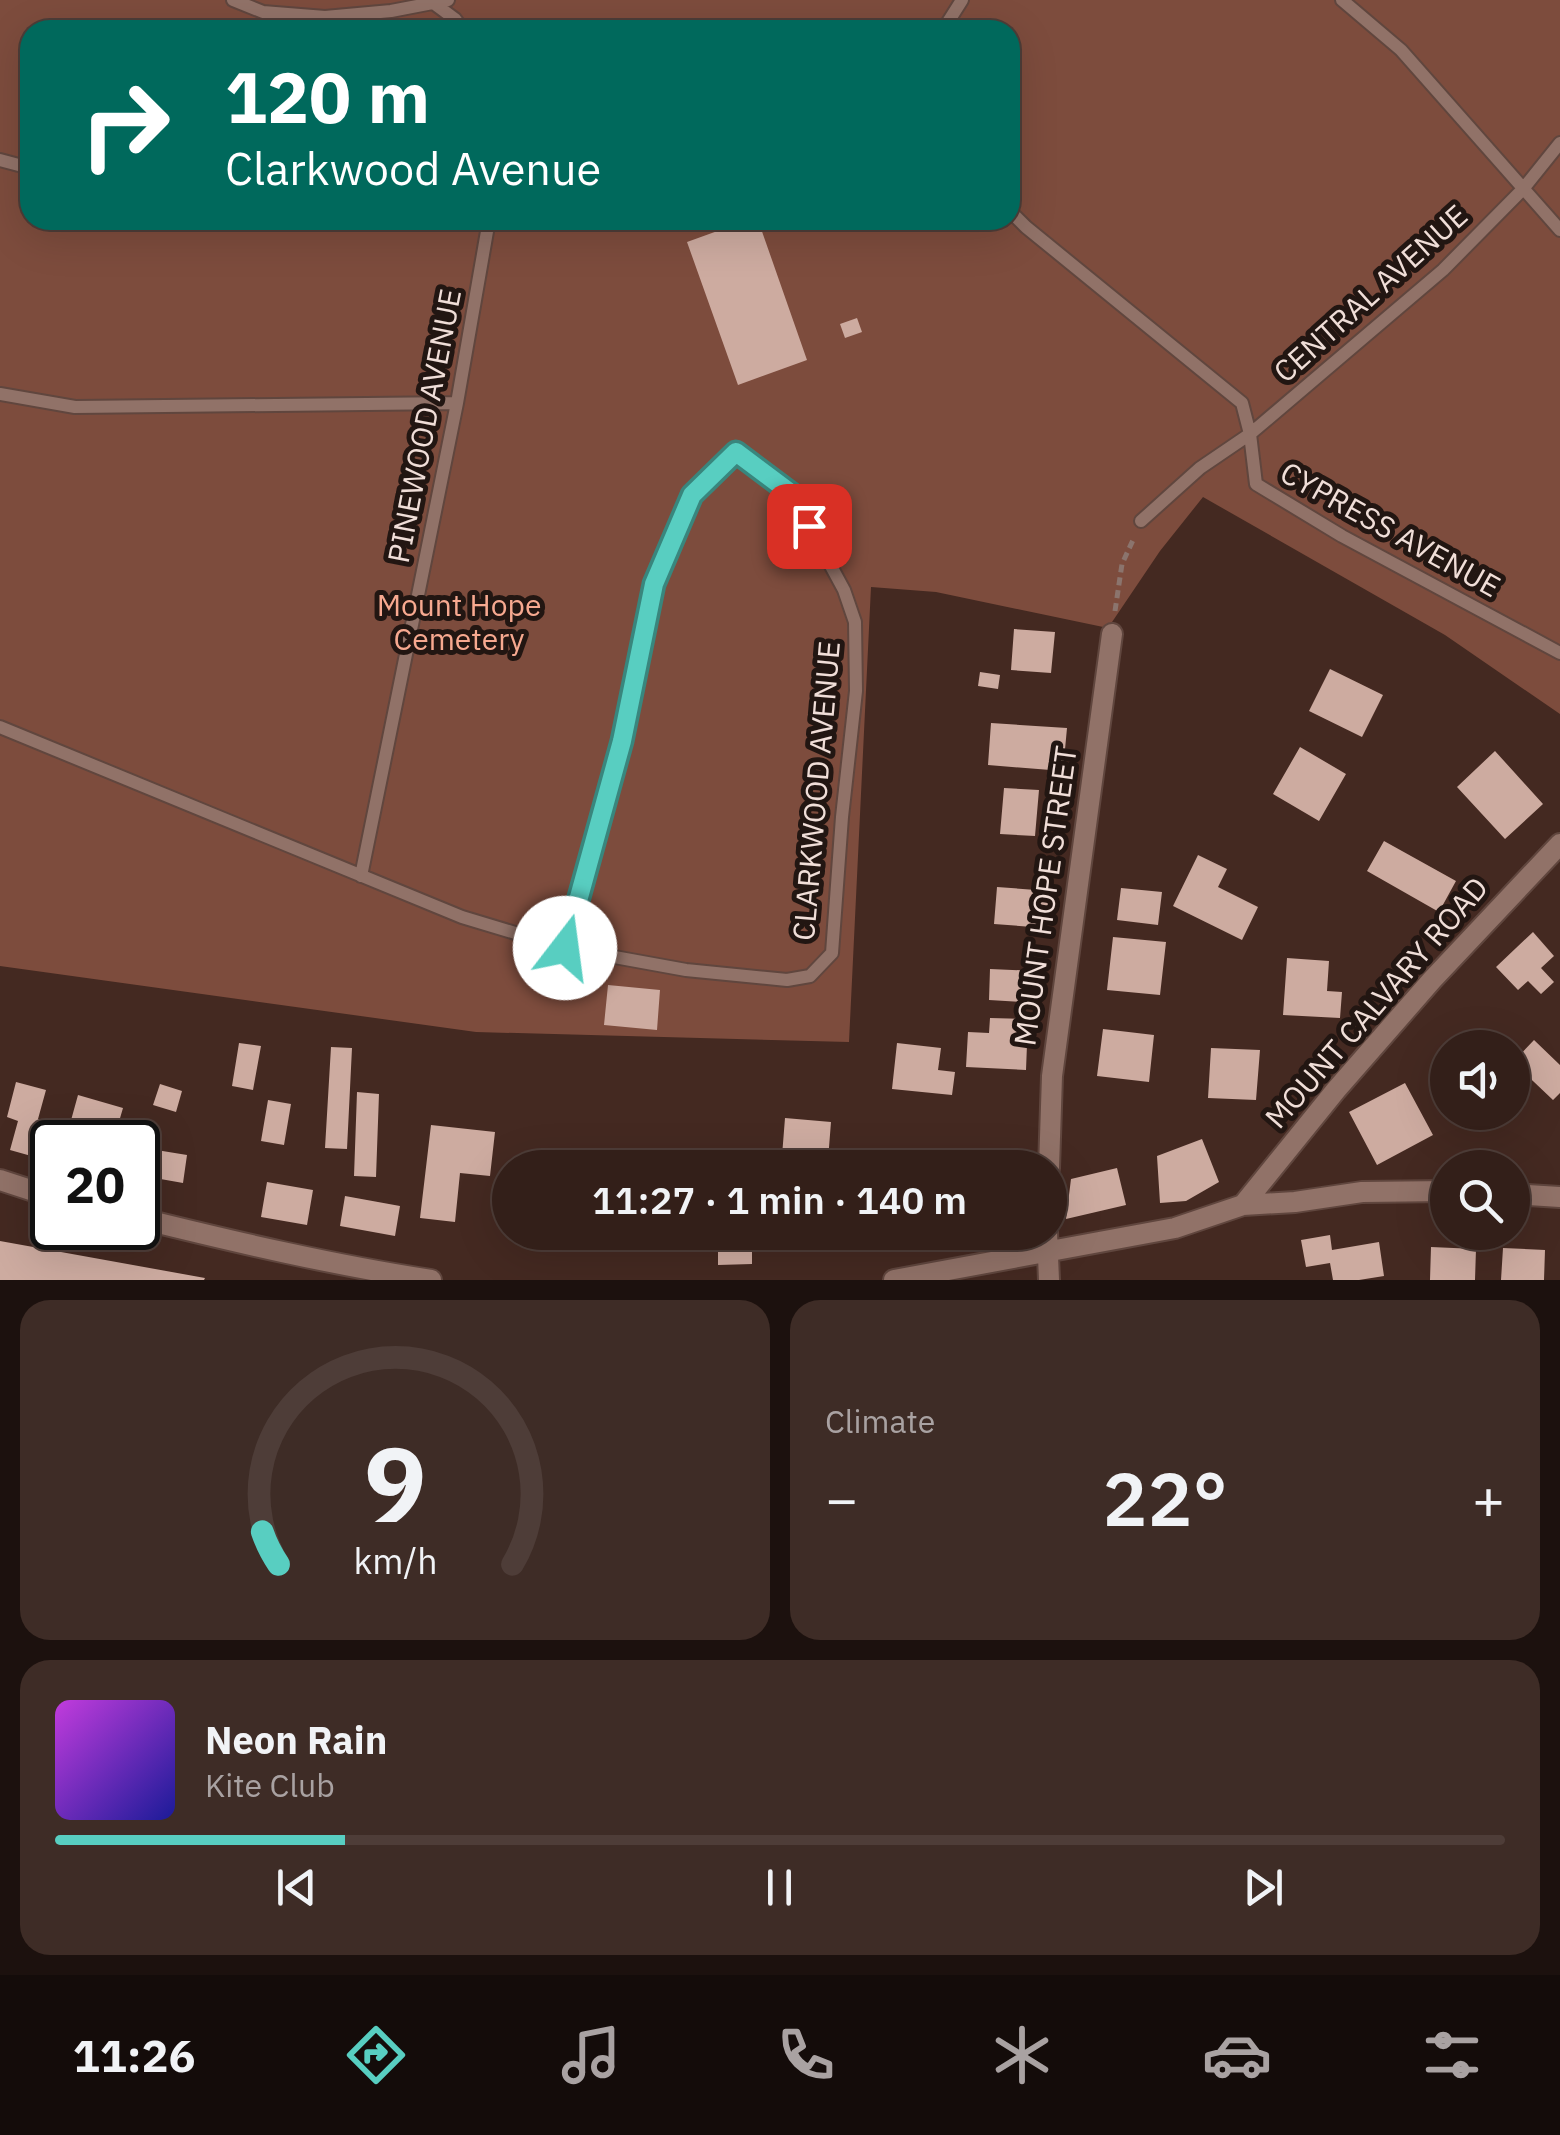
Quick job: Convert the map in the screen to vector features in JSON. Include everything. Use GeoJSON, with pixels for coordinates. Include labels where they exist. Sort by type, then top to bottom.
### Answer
{"type":"FeatureCollection","features":[{"type":"Feature","properties":{"kind":"street","name":"MOUNT HOPE STREET"},"geometry":{"type":"LineString","coordinates":[[1050,1150],[1052,1076],[1112,634]]}},
{"type":"Feature","properties":{"kind":"street","name":"MOUNT CALVARY ROAD"},"geometry":{"type":"LineString","coordinates":[[1243,1205],[1432,980],[1560,844]]}},
{"type":"Feature","properties":{"kind":"street"},"geometry":{"type":"LineString","coordinates":[[0,1180],[30,1189]]}},
{"type":"Feature","properties":{"kind":"street"},"geometry":{"type":"LineString","coordinates":[[1067,1239],[1175,1228],[1243,1205],[1362,1192],[1430,1191]]}},
{"type":"Feature","properties":{"kind":"street"},"geometry":{"type":"LineString","coordinates":[[1530,1196],[1560,1198]]}},
{"type":"Feature","properties":{"kind":"street"},"geometry":{"type":"LineString","coordinates":[[160,1223],[432,1280]]}},
{"type":"Feature","properties":{"kind":"street"},"geometry":{"type":"LineString","coordinates":[[894,1280],[1012,1250]]}},
{"type":"Feature","properties":{"kind":"street"},"geometry":{"type":"LineString","coordinates":[[1047,1250],[1049,1280]]}},
{"type":"Feature","properties":{"kind":"lane"},"geometry":{"type":"LineString","coordinates":[[233,0],[263,12],[324,17],[448,0]]}},
{"type":"Feature","properties":{"kind":"lane"},"geometry":{"type":"LineString","coordinates":[[1342,0],[1401,50],[1560,230]]}},
{"type":"Feature","properties":{"kind":"lane"},"geometry":{"type":"LineString","coordinates":[[432,1],[456,20]]}},
{"type":"Feature","properties":{"kind":"lane","name":"CENTRAL AVENUE"},"geometry":{"type":"LineString","coordinates":[[1250,434],[1443,270],[1522,190],[1560,143]]}},
{"type":"Feature","properties":{"kind":"lane"},"geometry":{"type":"LineString","coordinates":[[1020,221],[1242,403],[1250,434],[1200,468],[1142,521]]}},
{"type":"Feature","properties":{"kind":"lane","name":"PINEWOOD AVENUE"},"geometry":{"type":"LineString","coordinates":[[360,876],[457,403],[487,230]]}},
{"type":"Feature","properties":{"kind":"lane"},"geometry":{"type":"LineString","coordinates":[[0,394],[74,407],[457,403]]}},
{"type":"Feature","properties":{"kind":"lane","name":"CYPRESS AVENUE"},"geometry":{"type":"LineString","coordinates":[[1250,434],[1256,484],[1342,536],[1560,653]]}},
{"type":"Feature","properties":{"kind":"lane","name":"CLARKWOOD AVENUE"},"geometry":{"type":"LineString","coordinates":[[0,727],[462,917],[565,948],[686,970],[787,980],[810,976],[832,954],[856,690],[855,622],[844,590],[792,494],[736,452],[692,495],[654,584],[622,741],[565,948]]}},
{"type":"Feature","properties":{"kind":"path"},"geometry":{"type":"LineString","coordinates":[[1112,634],[1122,564],[1142,521]]}},
{"type":"Feature","properties":{"kind":"green space","name":"Mount Hope Cemetery"},"geometry":{"type":"Polygon","coordinates":[[[0,0],[1560,0],[1560,714],[1445,635],[1203,497],[1160,551],[1108,628],[936,592],[871,587],[849,1042],[476,1032],[0,966],[0,0]]]}},
{"type":"Feature","properties":{"kind":"building"},"geometry":{"type":"Polygon","coordinates":[[[720,230],[762,230],[807,360],[738,385],[687,242],[720,230]]]}},
{"type":"Feature","properties":{"kind":"building"},"geometry":{"type":"Polygon","coordinates":[[[857,318],[862,332],[845,338],[840,324],[857,318]]]}},
{"type":"Feature","properties":{"kind":"building"},"geometry":{"type":"Polygon","coordinates":[[[1014,629],[1055,632],[1051,673],[1011,670],[1014,629]]]}},
{"type":"Feature","properties":{"kind":"building"},"geometry":{"type":"Polygon","coordinates":[[[1330,669],[1383,695],[1362,737],[1309,711],[1330,669]]]}},
{"type":"Feature","properties":{"kind":"building"},"geometry":{"type":"Polygon","coordinates":[[[980,672],[1000,675],[998,689],[978,686],[980,672]]]}},
{"type":"Feature","properties":{"kind":"building"},"geometry":{"type":"Polygon","coordinates":[[[991,723],[1067,728],[1063,771],[988,765],[991,723]]]}},
{"type":"Feature","properties":{"kind":"building"},"geometry":{"type":"Polygon","coordinates":[[[1300,747],[1346,774],[1319,821],[1273,794],[1300,747]]]}},
{"type":"Feature","properties":{"kind":"building"},"geometry":{"type":"Polygon","coordinates":[[[1495,751],[1543,804],[1505,839],[1457,787],[1495,751]]]}},
{"type":"Feature","properties":{"kind":"building"},"geometry":{"type":"Polygon","coordinates":[[[1004,788],[1039,790],[1035,836],[1000,834],[1004,788]]]}},
{"type":"Feature","properties":{"kind":"building"},"geometry":{"type":"Polygon","coordinates":[[[1384,841],[1456,881],[1439,912],[1367,871],[1384,841]]]}},
{"type":"Feature","properties":{"kind":"building"},"geometry":{"type":"Polygon","coordinates":[[[1198,855],[1227,869],[1218,887],[1258,907],[1242,940],[1173,906],[1198,855]]]}},
{"type":"Feature","properties":{"kind":"building"},"geometry":{"type":"Polygon","coordinates":[[[997,887],[1049,891],[1046,928],[994,924],[997,887]]]}},
{"type":"Feature","properties":{"kind":"building"},"geometry":{"type":"Polygon","coordinates":[[[1121,888],[1162,892],[1158,925],[1117,920],[1121,888]]]}},
{"type":"Feature","properties":{"kind":"building"},"geometry":{"type":"Polygon","coordinates":[[[1533,932],[1554,956],[1541,968],[1554,982],[1541,994],[1528,981],[1518,990],[1496,967],[1533,932]]]}},
{"type":"Feature","properties":{"kind":"building"},"geometry":{"type":"Polygon","coordinates":[[[1113,937],[1166,942],[1160,995],[1107,990],[1113,937]]]}},
{"type":"Feature","properties":{"kind":"building"},"geometry":{"type":"Polygon","coordinates":[[[1287,958],[1329,961],[1327,991],[1342,992],[1340,1018],[1283,1015],[1287,958]]]}},
{"type":"Feature","properties":{"kind":"building"},"geometry":{"type":"Polygon","coordinates":[[[990,969],[1039,971],[1038,1003],[989,1000],[990,969]]]}},
{"type":"Feature","properties":{"kind":"building"},"geometry":{"type":"Polygon","coordinates":[[[608,985],[660,990],[657,1030],[604,1025],[608,985]]]}},
{"type":"Feature","properties":{"kind":"building"},"geometry":{"type":"Polygon","coordinates":[[[990,1018],[1028,1019],[1026,1070],[966,1067],[968,1032],[989,1033],[990,1018]]]}},
{"type":"Feature","properties":{"kind":"building"},"geometry":{"type":"Polygon","coordinates":[[[1103,1029],[1154,1035],[1149,1082],[1097,1076],[1103,1029]]]}},
{"type":"Feature","properties":{"kind":"building"},"geometry":{"type":"Polygon","coordinates":[[[1534,1040],[1560,1065],[1560,1093],[1553,1100],[1530,1078],[1530,1044],[1534,1040]]]}},
{"type":"Feature","properties":{"kind":"building"},"geometry":{"type":"Polygon","coordinates":[[[239,1043],[261,1046],[253,1090],[232,1086],[239,1043]]]}},
{"type":"Feature","properties":{"kind":"building"},"geometry":{"type":"Polygon","coordinates":[[[897,1043],[941,1048],[938,1070],[955,1072],[952,1095],[892,1089],[897,1043]]]}},
{"type":"Feature","properties":{"kind":"building"},"geometry":{"type":"Polygon","coordinates":[[[331,1047],[352,1048],[347,1149],[325,1148],[331,1047]]]}},
{"type":"Feature","properties":{"kind":"building"},"geometry":{"type":"Polygon","coordinates":[[[1211,1048],[1260,1050],[1256,1100],[1208,1098],[1211,1048]]]}},
{"type":"Feature","properties":{"kind":"building"},"geometry":{"type":"Polygon","coordinates":[[[16,1082],[46,1090],[38,1119],[42,1120],[30,1120],[30,1156],[10,1150],[18,1121],[7,1117],[16,1082]]]}},
{"type":"Feature","properties":{"kind":"building"},"geometry":{"type":"Polygon","coordinates":[[[1405,1083],[1433,1135],[1377,1165],[1349,1112],[1405,1083]]]}},
{"type":"Feature","properties":{"kind":"building"},"geometry":{"type":"Polygon","coordinates":[[[160,1084],[182,1091],[176,1112],[153,1105],[160,1084]]]}},
{"type":"Feature","properties":{"kind":"building"},"geometry":{"type":"Polygon","coordinates":[[[357,1092],[379,1094],[376,1177],[354,1176],[357,1092]]]}},
{"type":"Feature","properties":{"kind":"building"},"geometry":{"type":"Polygon","coordinates":[[[78,1095],[123,1108],[119,1120],[71,1120],[78,1095]]]}},
{"type":"Feature","properties":{"kind":"building"},"geometry":{"type":"Polygon","coordinates":[[[268,1100],[291,1104],[284,1145],[261,1141],[268,1100]]]}},
{"type":"Feature","properties":{"kind":"building"},"geometry":{"type":"Polygon","coordinates":[[[785,1118],[831,1122],[829,1150],[782,1150],[785,1118]]]}},
{"type":"Feature","properties":{"kind":"building"},"geometry":{"type":"Polygon","coordinates":[[[431,1125],[495,1132],[490,1176],[460,1173],[455,1222],[420,1218],[431,1125]]]}},
{"type":"Feature","properties":{"kind":"building"},"geometry":{"type":"Polygon","coordinates":[[[1202,1139],[1219,1182],[1186,1201],[1160,1203],[1157,1156],[1202,1139]]]}},
{"type":"Feature","properties":{"kind":"building"},"geometry":{"type":"Polygon","coordinates":[[[160,1151],[187,1155],[183,1183],[160,1179],[160,1151]]]}},
{"type":"Feature","properties":{"kind":"building"},"geometry":{"type":"Polygon","coordinates":[[[1117,1168],[1126,1205],[1067,1219],[1071,1179],[1117,1168]]]}},
{"type":"Feature","properties":{"kind":"building"},"geometry":{"type":"Polygon","coordinates":[[[267,1182],[313,1190],[307,1225],[261,1217],[267,1182]]]}},
{"type":"Feature","properties":{"kind":"building"},"geometry":{"type":"Polygon","coordinates":[[[345,1196],[400,1206],[395,1236],[340,1226],[345,1196]]]}},
{"type":"Feature","properties":{"kind":"building"},"geometry":{"type":"Polygon","coordinates":[[[1330,1235],[1332,1250],[1379,1242],[1384,1276],[1333,1280],[1330,1263],[1306,1267],[1301,1240],[1330,1235]]]}},
{"type":"Feature","properties":{"kind":"building"},"geometry":{"type":"Polygon","coordinates":[[[0,1241],[30,1246],[30,1250],[50,1250],[205,1278],[204,1280],[0,1280],[0,1241]]]}},
{"type":"Feature","properties":{"kind":"building"},"geometry":{"type":"Polygon","coordinates":[[[718,1250],[752,1250],[752,1264],[718,1265],[718,1250]]]}},
{"type":"Feature","properties":{"kind":"building"},"geometry":{"type":"Polygon","coordinates":[[[1431,1250],[1476,1250],[1475,1280],[1430,1280],[1431,1250]]]}},
{"type":"Feature","properties":{"kind":"building"},"geometry":{"type":"Polygon","coordinates":[[[1503,1250],[1545,1250],[1544,1280],[1501,1280],[1503,1250]]]}},
{"type":"Feature","properties":{"kind":"route"},"geometry":{"type":"LineString","coordinates":[[565,948],[622,741],[654,584],[692,495],[736,452],[792,494],[809,526]]}}]}
